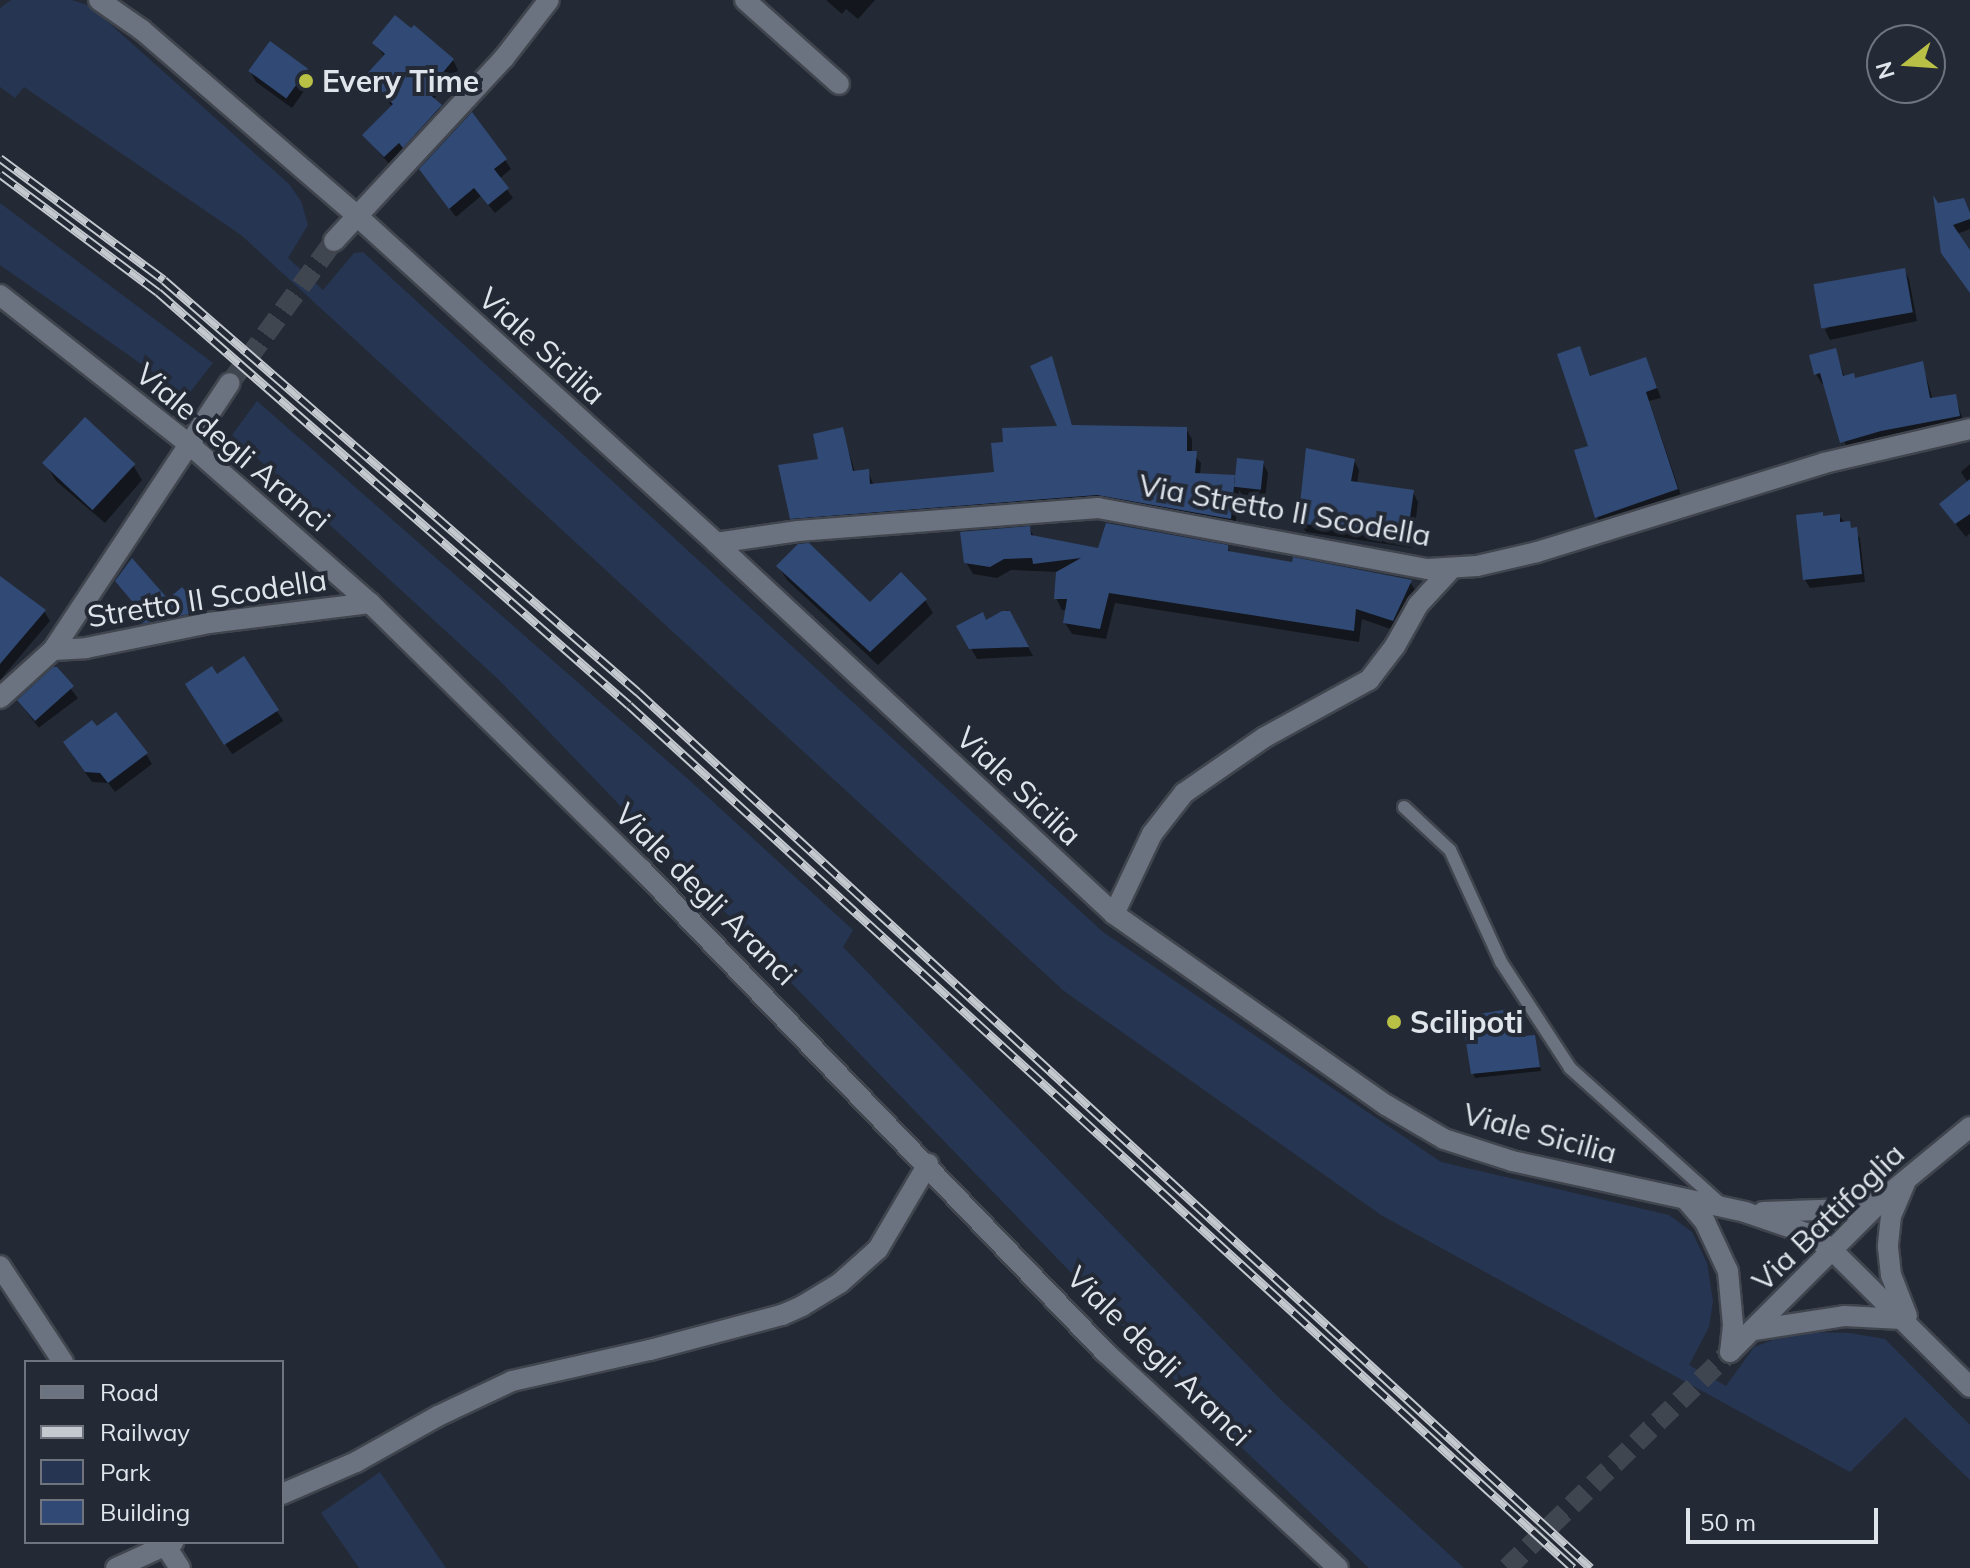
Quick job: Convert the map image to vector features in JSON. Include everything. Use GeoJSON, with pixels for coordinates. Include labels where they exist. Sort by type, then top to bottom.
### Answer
{"type":"FeatureCollection","features":[{"type":"Feature","properties":{"kind":"street"},"geometry":{"type":"LineString","coordinates":[[99,0],[142,30]]}},
{"type":"Feature","properties":{"kind":"street"},"geometry":{"type":"LineString","coordinates":[[114,0],[142,30]]}},
{"type":"Feature","properties":{"kind":"street"},"geometry":{"type":"LineString","coordinates":[[334,241],[504,58],[549,0]]}},
{"type":"Feature","properties":{"kind":"street"},"geometry":{"type":"LineString","coordinates":[[745,0],[839,84]]}},
{"type":"Feature","properties":{"kind":"street","name":"Viale Sicilia"},"geometry":{"type":"LineString","coordinates":[[142,30],[356,215],[716,543],[1114,914],[1418,1126],[1474,1151],[1745,1212],[1809,1234],[1831,1249],[1970,1387]]}},
{"type":"Feature","properties":{"kind":"street","name":"Viale degli Aranci"},"geometry":{"type":"LineString","coordinates":[[0,295],[190,445],[370,603],[641,869],[928,1164],[1106,1353],[1338,1568]]}},
{"type":"Feature","properties":{"kind":"street"},"geometry":{"type":"LineString","coordinates":[[0,698],[53,650],[230,383]]}},
{"type":"Feature","properties":{"kind":"street","name":"Via Stretto II Scodella"},"geometry":{"type":"LineString","coordinates":[[716,543],[798,531],[1098,508],[1428,569],[1452,568],[1537,552],[1824,463],[1970,429]]}},
{"type":"Feature","properties":{"kind":"street"},"geometry":{"type":"LineString","coordinates":[[1114,914],[1152,834],[1184,793],[1265,737],[1369,680],[1395,646],[1418,605],[1452,568]]}},
{"type":"Feature","properties":{"kind":"street","name":"Stretto II Scodella"},"geometry":{"type":"LineString","coordinates":[[53,650],[86,648],[209,623],[370,603]]}},
{"type":"Feature","properties":{"kind":"street","name":"Via Battifoglia"},"geometry":{"type":"LineString","coordinates":[[1687,1201],[1705,1222],[1728,1271],[1733,1298],[1730,1352],[1885,1197],[1970,1127]]}},
{"type":"Feature","properties":{"kind":"street"},"geometry":{"type":"LineString","coordinates":[[284,1493],[356,1462],[438,1416],[512,1381],[650,1350],[782,1315],[802,1306],[840,1283],[878,1249],[928,1164]]}},
{"type":"Feature","properties":{"kind":"street"},"geometry":{"type":"LineString","coordinates":[[1754,1330],[1844,1316],[1908,1325],[1898,1298],[1888,1247],[1891,1216],[1906,1181]]}},
{"type":"Feature","properties":{"kind":"street"},"geometry":{"type":"LineString","coordinates":[[1745,1212],[1848,1209],[1885,1197]]}},
{"type":"Feature","properties":{"kind":"street"},"geometry":{"type":"LineString","coordinates":[[0,1266],[62,1360]]}},
{"type":"Feature","properties":{"kind":"street"},"geometry":{"type":"LineString","coordinates":[[116,1568],[165,1544]]}},
{"type":"Feature","properties":{"kind":"street"},"geometry":{"type":"LineString","coordinates":[[168,1544],[180,1568]]}},
{"type":"Feature","properties":{"kind":"lane"},"geometry":{"type":"LineString","coordinates":[[1404,807],[1450,850],[1501,962],[1570,1068],[1724,1207]]}},
{"type":"Feature","properties":{"kind":"green space"},"geometry":{"type":"Polygon","coordinates":[[[11,0],[72,0],[90,6],[289,184],[301,201],[308,225],[288,258],[323,290],[354,253],[363,252],[1103,932],[1441,1162],[1669,1215],[1692,1232],[1707,1263],[1713,1301],[1709,1327],[1689,1365],[1726,1386],[1754,1347],[1778,1338],[1806,1332],[1850,1333],[1885,1339],[1970,1425],[1970,1480],[1905,1417],[1850,1472],[1381,1215],[1064,991],[241,235],[24,87],[15,98],[0,87],[0,8],[11,0]]]}},
{"type":"Feature","properties":{"kind":"green space"},"geometry":{"type":"Polygon","coordinates":[[[0,203],[213,363],[187,396],[0,265],[0,203]]]}},
{"type":"Feature","properties":{"kind":"green space"},"geometry":{"type":"Polygon","coordinates":[[[257,401],[688,779],[853,930],[843,947],[1281,1400],[1464,1568],[1369,1568],[1221,1428],[498,679],[232,435],[257,401]]]}},
{"type":"Feature","properties":{"kind":"green space"},"geometry":{"type":"Polygon","coordinates":[[[380,1472],[446,1568],[359,1568],[321,1513],[380,1472]]]}},
{"type":"Feature","properties":{"kind":"building"},"geometry":{"type":"Polygon","coordinates":[[[395,15],[411,28],[414,25],[454,59],[427,92],[442,105],[403,148],[399,143],[384,157],[362,135],[393,104],[363,78],[385,54],[372,43],[395,15]]]}},
{"type":"Feature","properties":{"kind":"building"},"geometry":{"type":"Polygon","coordinates":[[[270,41],[308,69],[286,99],[248,71],[270,41]]]}},
{"type":"Feature","properties":{"kind":"building"},"geometry":{"type":"Polygon","coordinates":[[[472,112],[507,159],[494,169],[509,188],[488,205],[474,188],[449,209],[419,169],[472,112]]]}},
{"type":"Feature","properties":{"kind":"building"},"geometry":{"type":"Polygon","coordinates":[[[1933,195],[1938,203],[1964,198],[1970,213],[1970,219],[1953,225],[1970,250],[1970,293],[1941,253],[1933,195]]]}},
{"type":"Feature","properties":{"kind":"building"},"geometry":{"type":"Polygon","coordinates":[[[1905,268],[1913,312],[1821,328],[1813,284],[1905,268]]]}},
{"type":"Feature","properties":{"kind":"building"},"geometry":{"type":"Polygon","coordinates":[[[1580,346],[1590,376],[1646,357],[1657,388],[1646,392],[1678,489],[1595,518],[1574,450],[1588,446],[1557,354],[1580,346]]]}},
{"type":"Feature","properties":{"kind":"building"},"geometry":{"type":"Polygon","coordinates":[[[1836,348],[1843,376],[1854,373],[1855,378],[1923,361],[1930,398],[1956,394],[1960,416],[1881,431],[1840,443],[1820,373],[1814,375],[1809,355],[1836,348]]]}},
{"type":"Feature","properties":{"kind":"building"},"geometry":{"type":"Polygon","coordinates":[[[1052,356],[1072,425],[1187,427],[1187,451],[1197,451],[1195,473],[1235,475],[1231,519],[1097,495],[790,519],[778,465],[818,459],[813,434],[843,427],[853,471],[869,469],[870,484],[994,472],[991,443],[1003,442],[1002,428],[1057,426],[1030,366],[1052,356]]]}},
{"type":"Feature","properties":{"kind":"building"},"geometry":{"type":"Polygon","coordinates":[[[85,417],[135,464],[92,510],[42,463],[85,417]]]}},
{"type":"Feature","properties":{"kind":"building"},"geometry":{"type":"Polygon","coordinates":[[[1306,448],[1355,459],[1351,481],[1414,490],[1407,538],[1298,523],[1306,448]]]}},
{"type":"Feature","properties":{"kind":"building"},"geometry":{"type":"Polygon","coordinates":[[[1237,458],[1264,461],[1261,490],[1234,487],[1237,458]]]}},
{"type":"Feature","properties":{"kind":"building"},"geometry":{"type":"Polygon","coordinates":[[[1970,479],[1970,514],[1955,524],[1939,504],[1970,479]]]}},
{"type":"Feature","properties":{"kind":"building"},"geometry":{"type":"Polygon","coordinates":[[[1823,512],[1823,516],[1840,514],[1840,522],[1850,521],[1851,528],[1857,527],[1862,574],[1803,580],[1796,515],[1823,512]]]}},
{"type":"Feature","properties":{"kind":"building"},"geometry":{"type":"Polygon","coordinates":[[[1106,523],[1228,545],[1228,551],[1292,562],[1293,557],[1412,580],[1393,621],[1356,609],[1354,631],[1109,593],[1100,629],[1063,623],[1067,599],[1054,599],[1056,572],[1081,558],[1033,564],[1032,558],[1004,559],[990,567],[964,563],[960,532],[1030,526],[1031,535],[1098,548],[1106,523]]]}},
{"type":"Feature","properties":{"kind":"building"},"geometry":{"type":"Polygon","coordinates":[[[809,543],[870,602],[901,572],[927,599],[870,652],[776,566],[798,544],[809,543]]]}},
{"type":"Feature","properties":{"kind":"building"},"geometry":{"type":"Polygon","coordinates":[[[132,558],[168,599],[182,587],[203,611],[141,624],[147,619],[115,581],[132,558]]]}},
{"type":"Feature","properties":{"kind":"building"},"geometry":{"type":"Polygon","coordinates":[[[0,576],[46,610],[0,664],[0,576]]]}},
{"type":"Feature","properties":{"kind":"building"},"geometry":{"type":"Polygon","coordinates":[[[1002,611],[1010,611],[1029,647],[969,649],[956,626],[983,612],[986,620],[1002,611]]]}},
{"type":"Feature","properties":{"kind":"building"},"geometry":{"type":"Polygon","coordinates":[[[244,656],[279,710],[224,745],[185,684],[212,666],[217,674],[244,656]]]}},
{"type":"Feature","properties":{"kind":"building"},"geometry":{"type":"Polygon","coordinates":[[[53,667],[57,667],[74,686],[35,721],[17,700],[53,667]]]}},
{"type":"Feature","properties":{"kind":"building"},"geometry":{"type":"Polygon","coordinates":[[[116,712],[148,753],[108,783],[100,773],[85,772],[63,742],[92,720],[97,726],[116,712]]]}},
{"type":"Feature","properties":{"kind":"building"},"geometry":{"type":"Polygon","coordinates":[[[1508,1009],[1513,1037],[1535,1035],[1540,1067],[1471,1074],[1462,1017],[1508,1009]]]}},
{"type":"Feature","properties":{"kind":"tunnel"},"geometry":{"type":"LineString","coordinates":[[230,383],[334,241]]}},
{"type":"Feature","properties":{"kind":"tunnel"},"geometry":{"type":"LineString","coordinates":[[1507,1568],[1730,1352]]}},
{"type":"Feature","properties":{"kind":"railway"},"geometry":{"type":"LineString","coordinates":[[0,158],[164,280],[638,692],[1591,1568]]}},
{"type":"Feature","properties":{"kind":"railway"},"geometry":{"type":"LineString","coordinates":[[0,174],[158,292],[629,705],[1573,1568]]}},
{"type":"Feature","properties":{"kind":"place","name":"Every Time"},"geometry":{"type":"Point","coordinates":[306,81]}},
{"type":"Feature","properties":{"kind":"place","name":"Scilipoti"},"geometry":{"type":"Point","coordinates":[1394,1022]}}]}
